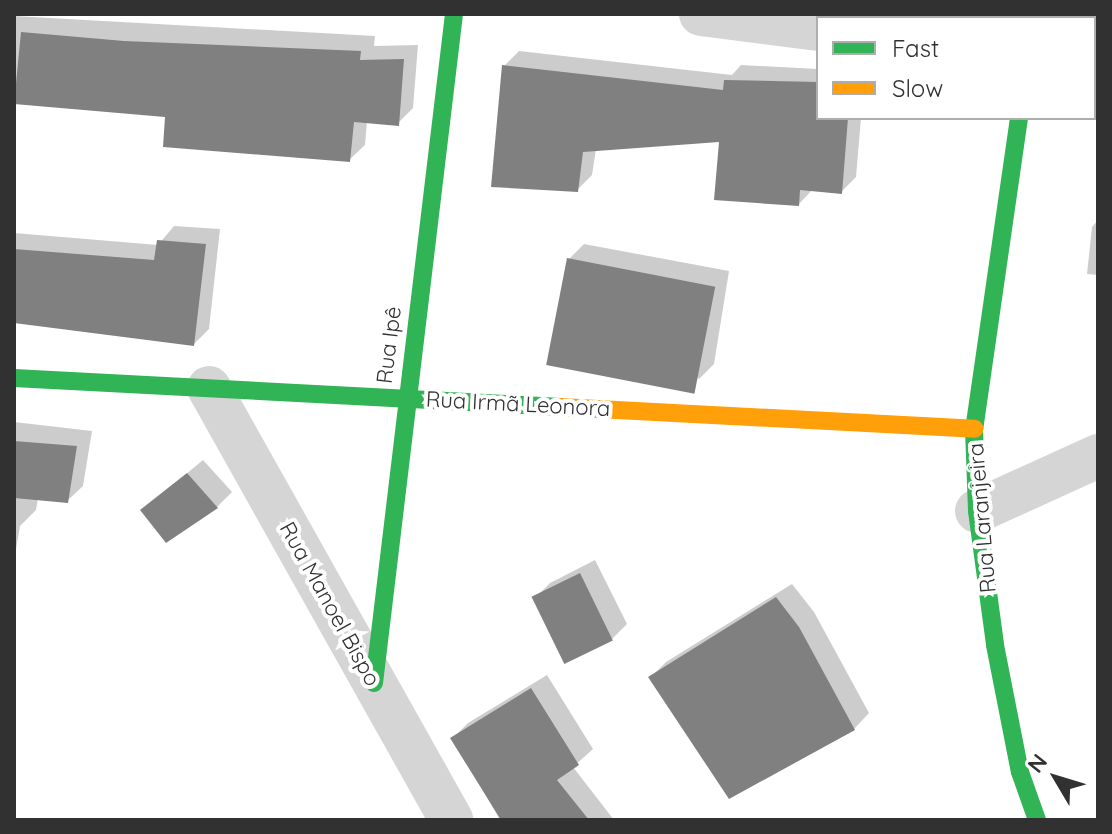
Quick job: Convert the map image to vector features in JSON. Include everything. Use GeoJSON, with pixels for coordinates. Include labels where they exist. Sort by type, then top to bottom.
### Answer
{"type":"FeatureCollection","features":[{"type":"Feature","properties":{"kind":"street","name":"Rua Ipê"},"geometry":{"type":"LineString","coordinates":[[374,683],[454,14]]}},
{"type":"Feature","properties":{"kind":"street"},"geometry":{"type":"LineString","coordinates":[[701,14],[816,29]]}},
{"type":"Feature","properties":{"kind":"street","name":"Rua Laranjeira"},"geometry":{"type":"LineString","coordinates":[[1019,120],[974,429],[977,511],[995,645],[1020,772],[1037,820]]}},
{"type":"Feature","properties":{"kind":"street","name":"Rua Irmã Leonora"},"geometry":{"type":"LineString","coordinates":[[14,378],[974,429]]}},
{"type":"Feature","properties":{"kind":"street","name":"Rua Manoel Bispo"},"geometry":{"type":"LineString","coordinates":[[209,388],[451,820]]}},
{"type":"Feature","properties":{"kind":"street"},"geometry":{"type":"LineString","coordinates":[[977,511],[1098,456]]}},
{"type":"Feature","properties":{"kind":"building"},"geometry":{"type":"Polygon","coordinates":[[[21,32],[124,41],[361,51],[360,60],[404,59],[399,126],[354,122],[350,162],[163,147],[165,117],[14,104],[21,32]]]}},
{"type":"Feature","properties":{"kind":"building"},"geometry":{"type":"Polygon","coordinates":[[[502,65],[723,90],[724,80],[816,82],[816,120],[848,120],[842,194],[800,190],[799,206],[714,200],[719,142],[583,152],[578,192],[491,187],[502,65]]]}},
{"type":"Feature","properties":{"kind":"building"},"geometry":{"type":"Polygon","coordinates":[[[157,240],[206,244],[194,346],[14,323],[14,249],[154,260],[157,240]]]}},
{"type":"Feature","properties":{"kind":"building"},"geometry":{"type":"Polygon","coordinates":[[[567,258],[715,287],[694,394],[546,365],[567,258]]]}},
{"type":"Feature","properties":{"kind":"building"},"geometry":{"type":"Polygon","coordinates":[[[14,441],[77,446],[68,503],[14,498],[14,441]]]}},
{"type":"Feature","properties":{"kind":"building"},"geometry":{"type":"Polygon","coordinates":[[[187,473],[218,508],[166,543],[140,510],[187,473]]]}},
{"type":"Feature","properties":{"kind":"building"},"geometry":{"type":"Polygon","coordinates":[[[580,573],[613,640],[564,664],[531,597],[580,573]]]}},
{"type":"Feature","properties":{"kind":"building"},"geometry":{"type":"Polygon","coordinates":[[[776,597],[799,627],[855,730],[729,799],[648,677],[776,597]]]}},
{"type":"Feature","properties":{"kind":"building"},"geometry":{"type":"Polygon","coordinates":[[[531,688],[579,765],[557,780],[589,820],[501,820],[450,738],[531,688]]]}},
{"type":"Feature","properties":{"kind":"traffic: fast"},"geometry":{"type":"LineString","coordinates":[[374,683],[454,14]]}},
{"type":"Feature","properties":{"kind":"traffic: fast"},"geometry":{"type":"LineString","coordinates":[[1019,120],[974,429],[977,511],[995,645],[1020,772],[1037,820]]}},
{"type":"Feature","properties":{"kind":"traffic: fast"},"geometry":{"type":"LineString","coordinates":[[14,378],[560,407]]}},
{"type":"Feature","properties":{"kind":"traffic: slow"},"geometry":{"type":"LineString","coordinates":[[560,407],[974,429]]}}]}
